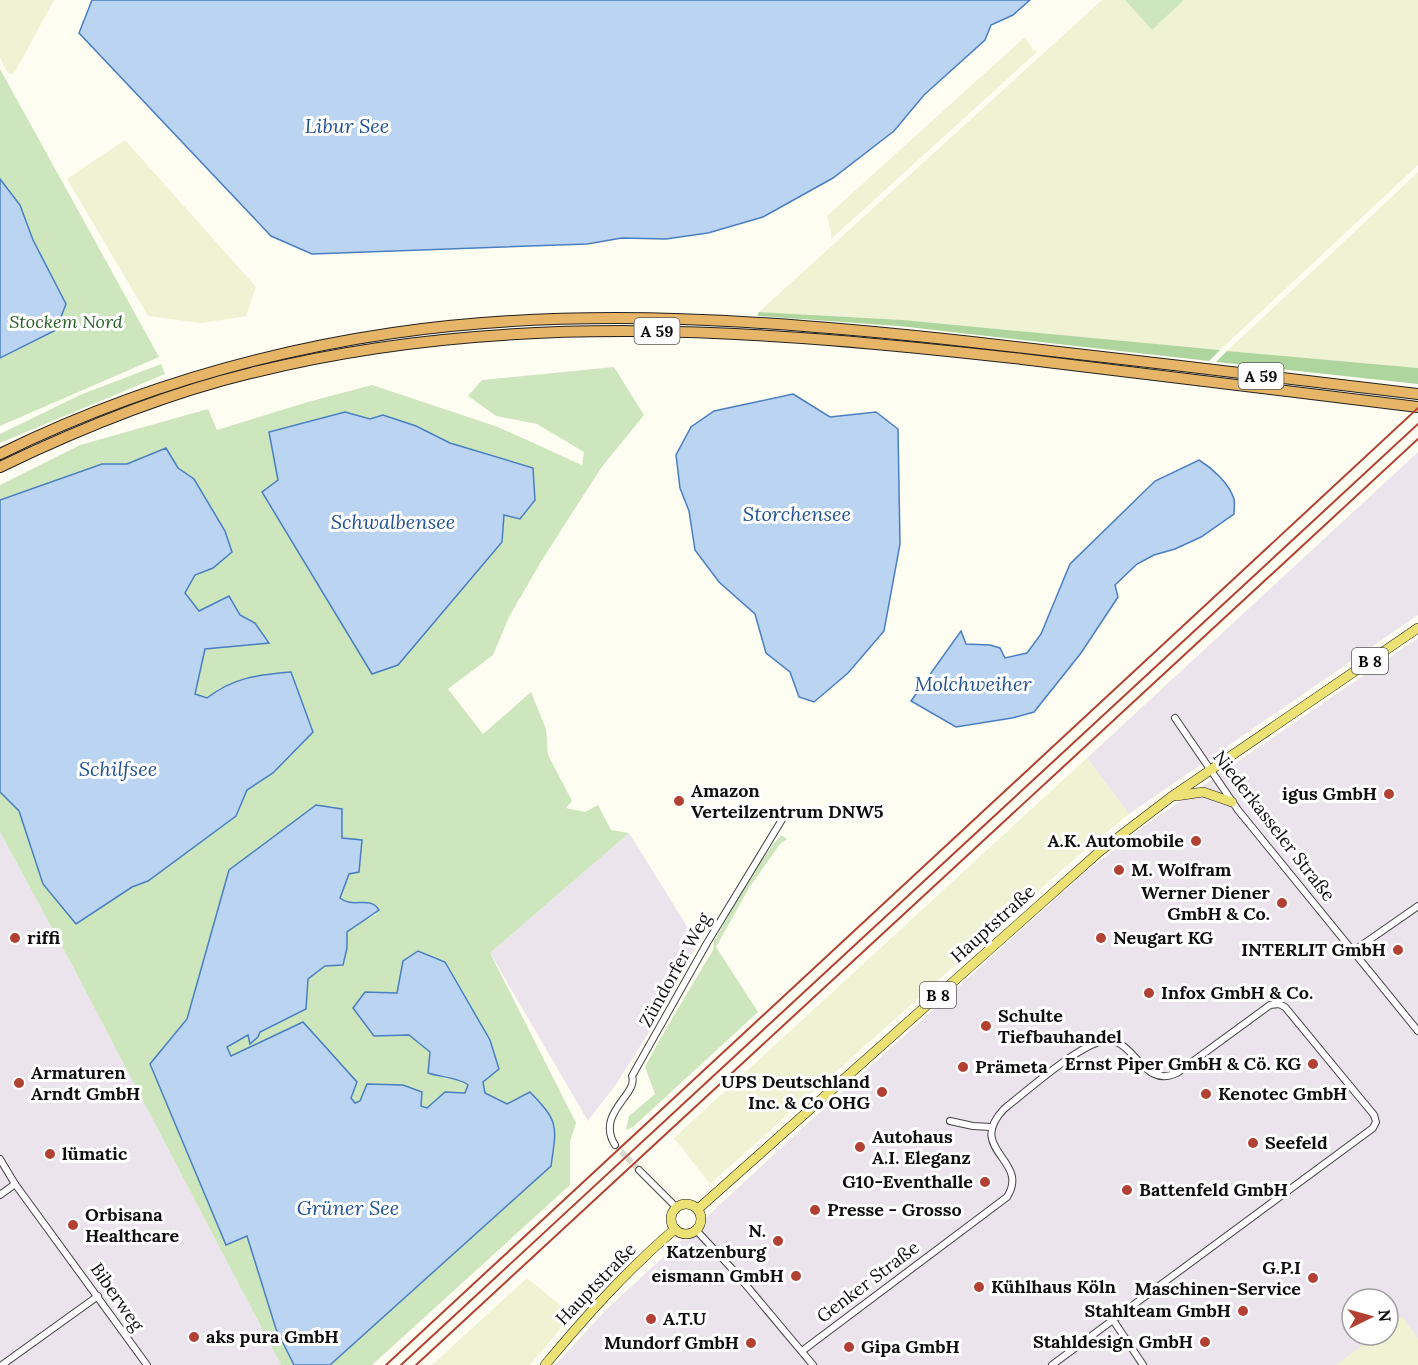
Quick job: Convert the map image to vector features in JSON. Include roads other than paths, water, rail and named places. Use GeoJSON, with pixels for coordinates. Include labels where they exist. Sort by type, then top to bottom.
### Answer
{"type":"FeatureCollection","features":[{"type":"Feature","properties":{"kind":"highway","name":"A 59"},"geometry":{"type":"LineString","coordinates":[[0,454],[47,431],[127,399],[248,362],[394,333],[462,326],[597,319],[683,320],[871,331],[1418,394]]}},
{"type":"Feature","properties":{"kind":"highway","name":"A 59"},"geometry":{"type":"LineString","coordinates":[[0,467],[52,442],[129,410],[250,373],[396,344],[534,332],[605,330],[732,333],[873,342],[1418,407]]}},
{"type":"Feature","properties":{"kind":"main road","name":"B 8"},"geometry":{"type":"LineString","coordinates":[[1210,771],[1418,628]]}},
{"type":"Feature","properties":{"kind":"main road","name":"Hauptstraße"},"geometry":{"type":"LineString","coordinates":[[698,1209],[1099,852],[1171,797],[1210,771]]}},
{"type":"Feature","properties":{"kind":"main road"},"geometry":{"type":"LineString","coordinates":[[1171,797],[1203,792],[1232,802]]}},
{"type":"Feature","properties":{"kind":"main road"},"geometry":{"type":"LineString","coordinates":[[690,1204],[698,1209],[701,1217],[696,1230],[683,1233],[675,1228],[671,1220],[676,1208],[690,1204]]}},
{"type":"Feature","properties":{"kind":"main road","name":"Hauptstraße"},"geometry":{"type":"LineString","coordinates":[[545,1365],[601,1299],[675,1228]]}},
{"type":"Feature","properties":{"kind":"street","name":"Niederkasseler Straße"},"geometry":{"type":"LineString","coordinates":[[1175,718],[1232,802],[1418,1031]]}},
{"type":"Feature","properties":{"kind":"street","name":"Zündorfer Weg"},"geometry":{"type":"LineString","coordinates":[[615,1145],[611,1139],[610,1125],[619,1103],[632,1088],[634,1083],[632,1076],[726,910],[786,813]]}},
{"type":"Feature","properties":{"kind":"street"},"geometry":{"type":"LineString","coordinates":[[1352,952],[1418,906]]}},
{"type":"Feature","properties":{"kind":"street"},"geometry":{"type":"LineString","coordinates":[[950,1121],[991,1127],[994,1119],[1004,1109],[1076,1053],[1104,1041],[1120,1043],[1151,1073],[1169,1076],[1177,1073],[1270,1005],[1279,1004],[1290,1011],[1374,1115],[1376,1122],[1373,1128],[1362,1137],[1052,1365]]}},
{"type":"Feature","properties":{"kind":"street","name":"Genker Straße"},"geometry":{"type":"LineString","coordinates":[[802,1351],[1006,1197],[1012,1186],[1011,1176],[994,1145],[991,1127]]}},
{"type":"Feature","properties":{"kind":"street","name":"Biberweg"},"geometry":{"type":"LineString","coordinates":[[0,1159],[15,1184],[147,1365]]}},
{"type":"Feature","properties":{"kind":"street"},"geometry":{"type":"LineString","coordinates":[[639,1170],[676,1208]]}},
{"type":"Feature","properties":{"kind":"street"},"geometry":{"type":"LineString","coordinates":[[0,1195],[15,1184]]}},
{"type":"Feature","properties":{"kind":"street"},"geometry":{"type":"LineString","coordinates":[[696,1230],[813,1365]]}},
{"type":"Feature","properties":{"kind":"street"},"geometry":{"type":"LineString","coordinates":[[2,1365],[98,1296]]}},
{"type":"Feature","properties":{"kind":"street"},"geometry":{"type":"LineString","coordinates":[[1113,1320],[1143,1365]]}},
{"type":"Feature","properties":{"kind":"water","name":"Libur See"},"geometry":{"type":"Polygon","coordinates":[[[92,0],[1030,0],[1013,15],[991,25],[985,40],[924,95],[894,131],[833,178],[763,217],[708,233],[666,239],[622,238],[587,244],[312,254],[271,236],[79,33],[92,0]]]}},
{"type":"Feature","properties":{"kind":"water"},"geometry":{"type":"Polygon","coordinates":[[[0,179],[20,205],[33,240],[66,304],[56,330],[0,358],[0,179]]]}},
{"type":"Feature","properties":{"kind":"water","name":"Storchensee"},"geometry":{"type":"Polygon","coordinates":[[[793,394],[830,417],[876,412],[898,429],[900,544],[884,631],[848,673],[814,702],[799,697],[790,672],[766,653],[755,614],[719,582],[695,550],[689,511],[680,488],[676,455],[691,427],[714,411],[793,394]]]}},
{"type":"Feature","properties":{"kind":"water","name":"Schwalbensee"},"geometry":{"type":"Polygon","coordinates":[[[345,412],[370,419],[383,415],[416,426],[450,443],[533,468],[535,500],[520,519],[504,515],[502,542],[398,665],[372,674],[262,492],[278,480],[269,432],[345,412]]]}},
{"type":"Feature","properties":{"kind":"water","name":"Schilfsee"},"geometry":{"type":"Polygon","coordinates":[[[166,448],[178,468],[194,479],[225,531],[232,552],[213,568],[195,575],[185,593],[199,611],[229,596],[240,615],[255,623],[269,643],[205,649],[195,694],[207,698],[237,681],[291,672],[313,732],[273,773],[247,790],[236,816],[148,881],[132,887],[76,924],[43,884],[19,811],[0,792],[0,500],[102,464],[127,464],[166,448]]]}},
{"type":"Feature","properties":{"kind":"water","name":"Molchweiher"},"geometry":{"type":"Polygon","coordinates":[[[1199,460],[1224,482],[1232,493],[1234,514],[1201,537],[1137,564],[1115,585],[1118,597],[1081,653],[1034,712],[956,727],[911,701],[961,631],[966,644],[990,645],[1000,648],[1005,658],[1027,653],[1041,634],[1070,564],[1155,481],[1199,460]]]}},
{"type":"Feature","properties":{"kind":"water","name":"Grüner See"},"geometry":{"type":"Polygon","coordinates":[[[316,805],[342,809],[342,838],[362,840],[359,872],[349,874],[340,898],[350,902],[371,903],[379,910],[347,932],[347,948],[343,965],[325,966],[308,979],[306,1009],[260,1032],[250,1044],[248,1035],[227,1047],[231,1056],[303,1022],[357,1082],[351,1098],[355,1103],[360,1101],[367,1084],[403,1085],[422,1092],[421,1106],[427,1108],[445,1092],[465,1093],[468,1085],[465,1083],[428,1073],[430,1052],[409,1035],[374,1036],[353,1008],[365,992],[397,993],[403,961],[418,951],[445,962],[490,1040],[499,1069],[483,1082],[485,1093],[507,1104],[530,1092],[551,1118],[555,1132],[551,1166],[330,1365],[294,1365],[276,1329],[247,1236],[226,1245],[150,1064],[187,1019],[229,870],[316,805]]]}},
{"type":"Feature","properties":{"kind":"tunnel"},"geometry":{"type":"LineString","coordinates":[[615,1145],[639,1170]]}},
{"type":"Feature","properties":{"kind":"railway"},"geometry":{"type":"LineString","coordinates":[[386,1365],[1418,408]]}},
{"type":"Feature","properties":{"kind":"railway"},"geometry":{"type":"LineString","coordinates":[[401,1365],[1418,424]]}},
{"type":"Feature","properties":{"kind":"railway"},"geometry":{"type":"LineString","coordinates":[[416,1365],[1418,439]]}},
{"type":"Feature","properties":{"kind":"place","name":"igus GmbH"},"geometry":{"type":"Point","coordinates":[1389,794]}},
{"type":"Feature","properties":{"kind":"place","name":"Amazon Verteilzentrum DNW5"},"geometry":{"type":"Point","coordinates":[679,801]}},
{"type":"Feature","properties":{"kind":"place","name":"A.K. Automobile"},"geometry":{"type":"Point","coordinates":[1196,841]}},
{"type":"Feature","properties":{"kind":"place","name":"M. Wolfram"},"geometry":{"type":"Point","coordinates":[1119,870]}},
{"type":"Feature","properties":{"kind":"place","name":"Werner Diener GmbH & Co."},"geometry":{"type":"Point","coordinates":[1282,903]}},
{"type":"Feature","properties":{"kind":"place","name":"riffi"},"geometry":{"type":"Point","coordinates":[15,938]}},
{"type":"Feature","properties":{"kind":"place","name":"Neugart KG"},"geometry":{"type":"Point","coordinates":[1101,938]}},
{"type":"Feature","properties":{"kind":"place","name":"INTERLIT GmbH"},"geometry":{"type":"Point","coordinates":[1398,950]}},
{"type":"Feature","properties":{"kind":"place","name":"Infox GmbH & Co."},"geometry":{"type":"Point","coordinates":[1149,993]}},
{"type":"Feature","properties":{"kind":"place","name":"Schulte Tiefbauhandel"},"geometry":{"type":"Point","coordinates":[986,1026]}},
{"type":"Feature","properties":{"kind":"place","name":"Ernst Piper GmbH & Cö. KG"},"geometry":{"type":"Point","coordinates":[1313,1064]}},
{"type":"Feature","properties":{"kind":"place","name":"Prämeta"},"geometry":{"type":"Point","coordinates":[963,1067]}},
{"type":"Feature","properties":{"kind":"place","name":"Armaturen Arndt GmbH"},"geometry":{"type":"Point","coordinates":[19,1083]}},
{"type":"Feature","properties":{"kind":"place","name":"UPS Deutschland Inc. & Co OHG"},"geometry":{"type":"Point","coordinates":[882,1092]}},
{"type":"Feature","properties":{"kind":"place","name":"Kenotec GmbH"},"geometry":{"type":"Point","coordinates":[1206,1094]}},
{"type":"Feature","properties":{"kind":"place","name":"Seefeld"},"geometry":{"type":"Point","coordinates":[1253,1143]}},
{"type":"Feature","properties":{"kind":"place","name":"Autohaus A.I. Eleganz"},"geometry":{"type":"Point","coordinates":[860,1147]}},
{"type":"Feature","properties":{"kind":"place","name":"lümatic"},"geometry":{"type":"Point","coordinates":[50,1154]}},
{"type":"Feature","properties":{"kind":"place","name":"G10-Eventhalle"},"geometry":{"type":"Point","coordinates":[985,1182]}},
{"type":"Feature","properties":{"kind":"place","name":"Battenfeld GmbH"},"geometry":{"type":"Point","coordinates":[1127,1190]}},
{"type":"Feature","properties":{"kind":"place","name":"Presse - Grosso"},"geometry":{"type":"Point","coordinates":[815,1210]}},
{"type":"Feature","properties":{"kind":"place","name":"Orbisana Healthcare"},"geometry":{"type":"Point","coordinates":[73,1225]}},
{"type":"Feature","properties":{"kind":"place","name":"N. Katzenburg"},"geometry":{"type":"Point","coordinates":[778,1241]}},
{"type":"Feature","properties":{"kind":"place","name":"eismann GmbH"},"geometry":{"type":"Point","coordinates":[796,1276]}},
{"type":"Feature","properties":{"kind":"place","name":"G.P.I Maschinen-Service"},"geometry":{"type":"Point","coordinates":[1313,1278]}},
{"type":"Feature","properties":{"kind":"place","name":"Kühlhaus Köln"},"geometry":{"type":"Point","coordinates":[979,1287]}},
{"type":"Feature","properties":{"kind":"place","name":"Stahlteam GmbH"},"geometry":{"type":"Point","coordinates":[1243,1311]}},
{"type":"Feature","properties":{"kind":"place","name":"A.T.U"},"geometry":{"type":"Point","coordinates":[651,1319]}},
{"type":"Feature","properties":{"kind":"place","name":"aks pura GmbH"},"geometry":{"type":"Point","coordinates":[194,1337]}},
{"type":"Feature","properties":{"kind":"place","name":"Stahldesign GmbH"},"geometry":{"type":"Point","coordinates":[1205,1342]}},
{"type":"Feature","properties":{"kind":"place","name":"Mundorf GmbH"},"geometry":{"type":"Point","coordinates":[751,1343]}},
{"type":"Feature","properties":{"kind":"place","name":"Gipa GmbH"},"geometry":{"type":"Point","coordinates":[849,1347]}},
{"type":"Feature","properties":{"kind":"park label","name":"Stockem Nord"},"geometry":{"type":"Point","coordinates":[66,322]}}]}
